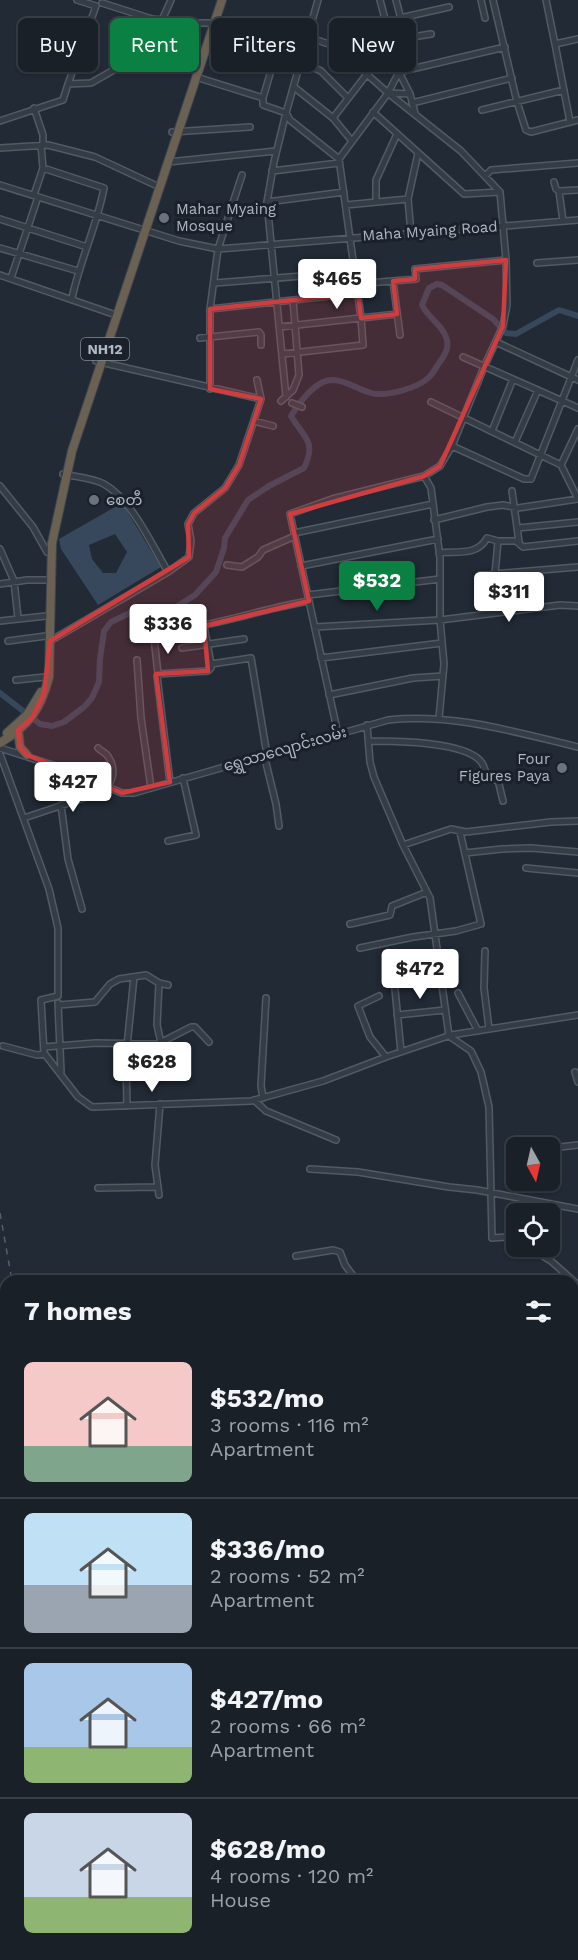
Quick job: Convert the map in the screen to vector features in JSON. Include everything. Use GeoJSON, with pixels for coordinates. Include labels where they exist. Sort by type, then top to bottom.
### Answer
{"type":"FeatureCollection","features":[{"type":"Feature","properties":{"kind":"highway","name":"NH12"},"geometry":{"type":"LineString","coordinates":[[99,362],[113,314],[167,162],[216,0]]}},
{"type":"Feature","properties":{"kind":"highway","name":"NH12"},"geometry":{"type":"LineString","coordinates":[[36,706],[45,677],[48,638],[46,616],[54,527],[68,448],[143,229],[155,185],[222,0]]}},
{"type":"Feature","properties":{"kind":"highway","name":"NH12"},"geometry":{"type":"LineString","coordinates":[[0,743],[18,730],[29,716],[36,706],[48,677],[47,552],[50,527],[65,474]]}},
{"type":"Feature","properties":{"kind":"highway","name":"NH12"},"geometry":{"type":"LineString","coordinates":[[0,738],[29,716]]}},
{"type":"Feature","properties":{"kind":"highway"},"geometry":{"type":"LineString","coordinates":[[18,730],[20,747],[27,755]]}},
{"type":"Feature","properties":{"kind":"street"},"geometry":{"type":"LineString","coordinates":[[77,0],[96,6]]}},
{"type":"Feature","properties":{"kind":"street"},"geometry":{"type":"LineString","coordinates":[[0,121],[63,100],[96,6],[104,1],[152,19],[162,20],[171,0]]}},
{"type":"Feature","properties":{"kind":"street"},"geometry":{"type":"LineString","coordinates":[[313,18],[318,0]]}},
{"type":"Feature","properties":{"kind":"street"},"geometry":{"type":"LineString","coordinates":[[380,0],[385,18]]}},
{"type":"Feature","properties":{"kind":"street"},"geometry":{"type":"LineString","coordinates":[[396,0],[400,18],[449,7]]}},
{"type":"Feature","properties":{"kind":"street"},"geometry":{"type":"LineString","coordinates":[[481,0],[485,18]]}},
{"type":"Feature","properties":{"kind":"street"},"geometry":{"type":"LineString","coordinates":[[493,0],[517,102],[526,130],[531,132],[578,120]]}},
{"type":"Feature","properties":{"kind":"street"},"geometry":{"type":"LineString","coordinates":[[546,0],[570,122]]}},
{"type":"Feature","properties":{"kind":"street"},"geometry":{"type":"LineString","coordinates":[[68,84],[91,83],[180,32],[200,23],[209,23]]}},
{"type":"Feature","properties":{"kind":"street"},"geometry":{"type":"LineString","coordinates":[[416,36],[430,34]]}},
{"type":"Feature","properties":{"kind":"street"},"geometry":{"type":"LineString","coordinates":[[317,39],[335,46],[388,93],[461,151],[500,192],[506,260],[507,305],[503,326],[452,446],[440,466],[424,476],[332,499],[290,514],[338,734]]}},
{"type":"Feature","properties":{"kind":"street"},"geometry":{"type":"LineString","coordinates":[[555,44],[578,39]]}},
{"type":"Feature","properties":{"kind":"street"},"geometry":{"type":"LineString","coordinates":[[416,68],[505,47]]}},
{"type":"Feature","properties":{"kind":"street"},"geometry":{"type":"LineString","coordinates":[[317,69],[348,98]]}},
{"type":"Feature","properties":{"kind":"street"},"geometry":{"type":"LineString","coordinates":[[270,72],[263,105],[286,113],[290,120],[339,161]]}},
{"type":"Feature","properties":{"kind":"street"},"geometry":{"type":"LineString","coordinates":[[293,300],[299,375],[293,390],[283,399],[283,354],[269,245],[267,202],[276,151],[298,72]]}},
{"type":"Feature","properties":{"kind":"street"},"geometry":{"type":"LineString","coordinates":[[283,354],[363,345],[362,318],[339,161],[351,140],[388,93],[399,72]]}},
{"type":"Feature","properties":{"kind":"street"},"geometry":{"type":"LineString","coordinates":[[399,72],[410,94],[415,114]]}},
{"type":"Feature","properties":{"kind":"street"},"geometry":{"type":"LineString","coordinates":[[333,118],[367,74]]}},
{"type":"Feature","properties":{"kind":"street"},"geometry":{"type":"LineString","coordinates":[[196,77],[263,98]]}},
{"type":"Feature","properties":{"kind":"street"},"geometry":{"type":"LineString","coordinates":[[412,104],[512,78]]}},
{"type":"Feature","properties":{"kind":"street"},"geometry":{"type":"LineString","coordinates":[[294,87],[333,118],[351,140]]}},
{"type":"Feature","properties":{"kind":"street"},"geometry":{"type":"LineString","coordinates":[[482,110],[564,90]]}},
{"type":"Feature","properties":{"kind":"street"},"geometry":{"type":"LineString","coordinates":[[388,93],[410,94]]}},
{"type":"Feature","properties":{"kind":"street"},"geometry":{"type":"LineString","coordinates":[[11,278],[28,227],[43,168],[43,135],[34,108]]}},
{"type":"Feature","properties":{"kind":"street"},"geometry":{"type":"LineString","coordinates":[[373,112],[464,194],[500,192]]}},
{"type":"Feature","properties":{"kind":"street"},"geometry":{"type":"LineString","coordinates":[[175,132],[250,127]]}},
{"type":"Feature","properties":{"kind":"street"},"geometry":{"type":"LineString","coordinates":[[376,202],[376,180],[397,134]]}},
{"type":"Feature","properties":{"kind":"street"},"geometry":{"type":"LineString","coordinates":[[0,148],[42,145],[95,157],[155,185]]}},
{"type":"Feature","properties":{"kind":"street"},"geometry":{"type":"LineString","coordinates":[[167,162],[276,151]]}},
{"type":"Feature","properties":{"kind":"street"},"geometry":{"type":"LineString","coordinates":[[411,233],[408,199],[418,153]]}},
{"type":"Feature","properties":{"kind":"street"},"geometry":{"type":"LineString","coordinates":[[272,171],[339,161]]}},
{"type":"Feature","properties":{"kind":"street"},"geometry":{"type":"LineString","coordinates":[[485,176],[491,170],[578,163]]}},
{"type":"Feature","properties":{"kind":"street"},"geometry":{"type":"LineString","coordinates":[[43,168],[104,188],[99,215],[78,271],[72,298]]}},
{"type":"Feature","properties":{"kind":"street"},"geometry":{"type":"LineString","coordinates":[[210,389],[210,309],[218,249],[242,176]]}},
{"type":"Feature","properties":{"kind":"street"},"geometry":{"type":"LineString","coordinates":[[554,182],[559,191],[563,221]]}},
{"type":"Feature","properties":{"kind":"street","name":"Maha Myaing Road"},"geometry":{"type":"LineString","coordinates":[[0,184],[179,241],[218,249],[578,220]]}},
{"type":"Feature","properties":{"kind":"street"},"geometry":{"type":"LineString","coordinates":[[559,191],[578,190]]}},
{"type":"Feature","properties":{"kind":"street"},"geometry":{"type":"LineString","coordinates":[[267,202],[344,192]]}},
{"type":"Feature","properties":{"kind":"street"},"geometry":{"type":"LineString","coordinates":[[346,205],[408,199]]}},
{"type":"Feature","properties":{"kind":"street"},"geometry":{"type":"LineString","coordinates":[[0,219],[87,247]]}},
{"type":"Feature","properties":{"kind":"street"},"geometry":{"type":"LineString","coordinates":[[0,248],[78,271]]}},
{"type":"Feature","properties":{"kind":"street"},"geometry":{"type":"LineString","coordinates":[[357,284],[416,279],[415,269],[506,260]]}},
{"type":"Feature","properties":{"kind":"street"},"geometry":{"type":"LineString","coordinates":[[537,263],[578,260]]}},
{"type":"Feature","properties":{"kind":"street"},"geometry":{"type":"LineString","coordinates":[[0,275],[113,314]]}},
{"type":"Feature","properties":{"kind":"street"},"geometry":{"type":"LineString","coordinates":[[215,283],[302,276]]}},
{"type":"Feature","properties":{"kind":"street"},"geometry":{"type":"LineString","coordinates":[[393,281],[400,335]]}},
{"type":"Feature","properties":{"kind":"street"},"geometry":{"type":"LineString","coordinates":[[210,309],[358,293]]}},
{"type":"Feature","properties":{"kind":"street"},"geometry":{"type":"LineString","coordinates":[[279,327],[397,314]]}},
{"type":"Feature","properties":{"kind":"street"},"geometry":{"type":"LineString","coordinates":[[200,338],[259,332],[261,345]]}},
{"type":"Feature","properties":{"kind":"street"},"geometry":{"type":"LineString","coordinates":[[496,341],[575,378]]}},
{"type":"Feature","properties":{"kind":"street"},"geometry":{"type":"LineString","coordinates":[[463,357],[578,408]]}},
{"type":"Feature","properties":{"kind":"street"},"geometry":{"type":"LineString","coordinates":[[452,446],[528,480],[533,475],[562,401],[575,378],[578,360]]}},
{"type":"Feature","properties":{"kind":"street"},"geometry":{"type":"LineString","coordinates":[[99,362],[261,399]]}},
{"type":"Feature","properties":{"kind":"street"},"geometry":{"type":"LineString","coordinates":[[492,431],[513,379]]}},
{"type":"Feature","properties":{"kind":"street"},"geometry":{"type":"LineString","coordinates":[[8,641],[48,638],[168,572],[189,557],[191,541],[188,524],[194,513],[225,488],[239,465],[261,399],[257,380]]}},
{"type":"Feature","properties":{"kind":"street"},"geometry":{"type":"LineString","coordinates":[[515,442],[538,390]]}},
{"type":"Feature","properties":{"kind":"street"},"geometry":{"type":"LineString","coordinates":[[431,402],[561,465],[578,499],[515,507],[503,505],[488,507],[434,520]]}},
{"type":"Feature","properties":{"kind":"street"},"geometry":{"type":"LineString","coordinates":[[292,403],[302,407]]}},
{"type":"Feature","properties":{"kind":"street"},"geometry":{"type":"LineString","coordinates":[[254,421],[273,426]]}},
{"type":"Feature","properties":{"kind":"street"},"geometry":{"type":"LineString","coordinates":[[561,465],[578,429]]}},
{"type":"Feature","properties":{"kind":"street"},"geometry":{"type":"LineString","coordinates":[[65,474],[103,483],[117,494],[133,513],[168,572]]}},
{"type":"Feature","properties":{"kind":"street"},"geometry":{"type":"LineString","coordinates":[[424,476],[431,488],[439,553],[443,676],[439,718]]}},
{"type":"Feature","properties":{"kind":"street"},"geometry":{"type":"LineString","coordinates":[[0,486],[33,527],[47,552]]}},
{"type":"Feature","properties":{"kind":"street"},"geometry":{"type":"LineString","coordinates":[[512,491],[519,542],[523,547],[578,540]]}},
{"type":"Feature","properties":{"kind":"street"},"geometry":{"type":"LineString","coordinates":[[227,565],[243,567],[258,557],[263,550],[295,535],[433,504]]}},
{"type":"Feature","properties":{"kind":"street"},"geometry":{"type":"LineString","coordinates":[[518,528],[578,522]]}},
{"type":"Feature","properties":{"kind":"street"},"geometry":{"type":"LineString","coordinates":[[439,553],[476,550],[487,538],[519,542]]}},
{"type":"Feature","properties":{"kind":"street"},"geometry":{"type":"LineString","coordinates":[[302,566],[438,539]]}},
{"type":"Feature","properties":{"kind":"street"},"geometry":{"type":"LineString","coordinates":[[496,613],[495,574],[498,541]]}},
{"type":"Feature","properties":{"kind":"street"},"geometry":{"type":"LineString","coordinates":[[0,549],[14,581],[18,618]]}},
{"type":"Feature","properties":{"kind":"street"},"geometry":{"type":"LineString","coordinates":[[481,575],[578,567]]}},
{"type":"Feature","properties":{"kind":"street"},"geometry":{"type":"LineString","coordinates":[[181,629],[204,626],[308,598],[440,579]]}},
{"type":"Feature","properties":{"kind":"street"},"geometry":{"type":"LineString","coordinates":[[0,584],[14,581],[49,580]]}},
{"type":"Feature","properties":{"kind":"street"},"geometry":{"type":"LineString","coordinates":[[315,627],[440,620],[560,605],[578,606]]}},
{"type":"Feature","properties":{"kind":"street"},"geometry":{"type":"LineString","coordinates":[[0,621],[46,616]]}},
{"type":"Feature","properties":{"kind":"street"},"geometry":{"type":"LineString","coordinates":[[159,674],[208,671],[211,668],[204,626]]}},
{"type":"Feature","properties":{"kind":"street"},"geometry":{"type":"LineString","coordinates":[[154,638],[159,674],[157,678],[159,703],[170,782]]}},
{"type":"Feature","properties":{"kind":"street"},"geometry":{"type":"LineString","coordinates":[[182,648],[244,639]]}},
{"type":"Feature","properties":{"kind":"street"},"geometry":{"type":"LineString","coordinates":[[321,658],[442,643]]}},
{"type":"Feature","properties":{"kind":"street"},"geometry":{"type":"LineString","coordinates":[[211,664],[251,658],[252,660],[279,826]]}},
{"type":"Feature","properties":{"kind":"street"},"geometry":{"type":"LineString","coordinates":[[136,660],[151,788]]}},
{"type":"Feature","properties":{"kind":"street"},"geometry":{"type":"LineString","coordinates":[[329,695],[413,678],[443,676]]}},
{"type":"Feature","properties":{"kind":"street"},"geometry":{"type":"LineString","coordinates":[[16,680],[45,677]]}},
{"type":"Feature","properties":{"kind":"street","name":"ရွှေသာလျောင်းလမ်း"},"geometry":{"type":"LineString","coordinates":[[0,748],[27,755],[122,793],[134,793],[367,725],[399,718],[439,718],[469,722],[578,747]]}},
{"type":"Feature","properties":{"kind":"street"},"geometry":{"type":"LineString","coordinates":[[367,725],[370,762],[374,777],[403,845],[430,898],[449,1036],[471,1052],[481,1072],[489,1107],[490,1189],[493,1193],[492,1238],[506,1237]]}},
{"type":"Feature","properties":{"kind":"street"},"geometry":{"type":"LineString","coordinates":[[369,741],[440,745],[473,756],[481,761],[489,780],[498,780],[503,801]]}},
{"type":"Feature","properties":{"kind":"street"},"geometry":{"type":"LineString","coordinates":[[24,818],[61,804],[99,794],[109,787],[113,774],[111,760],[98,748]]}},
{"type":"Feature","properties":{"kind":"street"},"geometry":{"type":"LineString","coordinates":[[0,754],[49,889],[58,928],[58,1005],[62,1074]]}},
{"type":"Feature","properties":{"kind":"street"},"geometry":{"type":"LineString","coordinates":[[168,841],[196,835],[183,778]]}},
{"type":"Feature","properties":{"kind":"street"},"geometry":{"type":"LineString","coordinates":[[61,804],[68,859],[82,909]]}},
{"type":"Feature","properties":{"kind":"street"},"geometry":{"type":"LineString","coordinates":[[403,845],[451,829],[460,832],[578,821]]}},
{"type":"Feature","properties":{"kind":"street"},"geometry":{"type":"LineString","coordinates":[[360,948],[456,931],[481,924],[460,832]]}},
{"type":"Feature","properties":{"kind":"street"},"geometry":{"type":"LineString","coordinates":[[465,854],[531,848],[578,852]]}},
{"type":"Feature","properties":{"kind":"street"},"geometry":{"type":"LineString","coordinates":[[526,868],[578,873]]}},
{"type":"Feature","properties":{"kind":"street"},"geometry":{"type":"LineString","coordinates":[[350,924],[390,915],[392,906],[427,892]]}},
{"type":"Feature","properties":{"kind":"street"},"geometry":{"type":"LineString","coordinates":[[485,951],[484,988],[489,1029]]}},
{"type":"Feature","properties":{"kind":"street"},"geometry":{"type":"LineString","coordinates":[[400,1052],[392,958],[426,962],[439,961]]}},
{"type":"Feature","properties":{"kind":"street"},"geometry":{"type":"LineString","coordinates":[[58,1005],[96,1002],[110,984],[134,977],[146,975],[159,983],[168,985]]}},
{"type":"Feature","properties":{"kind":"street"},"geometry":{"type":"LineString","coordinates":[[127,1106],[127,1044],[134,977]]}},
{"type":"Feature","properties":{"kind":"street"},"geometry":{"type":"LineString","coordinates":[[159,983],[157,1025],[161,1043]]}},
{"type":"Feature","properties":{"kind":"street"},"geometry":{"type":"LineString","coordinates":[[458,993],[478,1031]]}},
{"type":"Feature","properties":{"kind":"street"},"geometry":{"type":"LineString","coordinates":[[58,996],[41,1000],[45,1050],[78,1097],[92,1107],[254,1100],[323,1081],[449,1036],[578,1015]]}},
{"type":"Feature","properties":{"kind":"street"},"geometry":{"type":"LineString","coordinates":[[379,996],[358,1006],[370,1037],[386,1057]]}},
{"type":"Feature","properties":{"kind":"street"},"geometry":{"type":"LineString","coordinates":[[263,1098],[261,1086],[266,998]]}},
{"type":"Feature","properties":{"kind":"street"},"geometry":{"type":"LineString","coordinates":[[397,1015],[445,1010]]}},
{"type":"Feature","properties":{"kind":"street"},"geometry":{"type":"LineString","coordinates":[[3,1046],[37,1055],[60,1045],[150,1045],[161,1043],[191,1027],[195,1027],[208,1042]]}},
{"type":"Feature","properties":{"kind":"street"},"geometry":{"type":"LineString","coordinates":[[575,1072],[578,1082]]}},
{"type":"Feature","properties":{"kind":"street"},"geometry":{"type":"LineString","coordinates":[[254,1100],[266,1111],[336,1140]]}},
{"type":"Feature","properties":{"kind":"street"},"geometry":{"type":"LineString","coordinates":[[159,1196],[156,1146],[160,1104]]}},
{"type":"Feature","properties":{"kind":"street"},"geometry":{"type":"LineString","coordinates":[[560,1147],[578,1146]]}},
{"type":"Feature","properties":{"kind":"street"},"geometry":{"type":"LineString","coordinates":[[310,1169],[358,1172],[578,1209]]}},
{"type":"Feature","properties":{"kind":"street"},"geometry":{"type":"LineString","coordinates":[[99,1188],[157,1187]]}},
{"type":"Feature","properties":{"kind":"street"},"geometry":{"type":"LineString","coordinates":[[296,1256],[333,1250],[340,1252],[345,1265],[352,1275]]}},
{"type":"Feature","properties":{"kind":"street"},"geometry":{"type":"LineString","coordinates":[[544,1257],[566,1275]]}},
{"type":"Feature","properties":{"kind":"highlighted area"},"geometry":{"type":"Polygon","coordinates":[[[506,260],[503,326],[440,466],[424,476],[290,514],[309,601],[204,626],[208,671],[156,674],[170,782],[122,793],[27,755],[20,747],[18,730],[32,718],[44,694],[50,641],[189,557],[188,524],[194,513],[225,488],[239,465],[261,399],[210,389],[210,309],[358,293],[361,318],[397,314],[393,281],[415,279],[415,269],[506,260]]]}},
{"type":"Feature","properties":{"kind":"water"},"geometry":{"type":"Polygon","coordinates":[[[122,503],[161,567],[98,605],[61,549],[59,539],[122,503]],[[115,534],[89,545],[92,559],[103,573],[116,573],[127,552],[115,534]]]}},
{"type":"Feature","properties":{"kind":"waterway"},"geometry":{"type":"LineString","coordinates":[[0,693],[40,724],[52,726],[64,722],[84,707],[92,698],[99,682],[104,631],[111,622],[130,613],[170,611],[195,595],[216,572],[225,538],[248,500],[304,468],[308,459],[309,445],[291,416],[309,392],[323,382],[336,380],[370,393],[389,393],[418,385],[431,375],[445,354],[447,344],[444,332],[422,305],[429,288],[437,284],[442,285],[493,319],[506,333],[516,334],[559,310],[578,316]]}},
{"type":"Feature","properties":{"kind":"railway"},"geometry":{"type":"LineString","coordinates":[[0,1213],[11,1275]]}},
{"type":"Feature","properties":{"kind":"place","name":"Mahar Myaing Mosque"},"geometry":{"type":"Point","coordinates":[164,218]}},
{"type":"Feature","properties":{"kind":"place","name":"စေတီ"},"geometry":{"type":"Point","coordinates":[94,500]}},
{"type":"Feature","properties":{"kind":"place","name":"Four Figures Paya"},"geometry":{"type":"Point","coordinates":[562,768]}}]}
